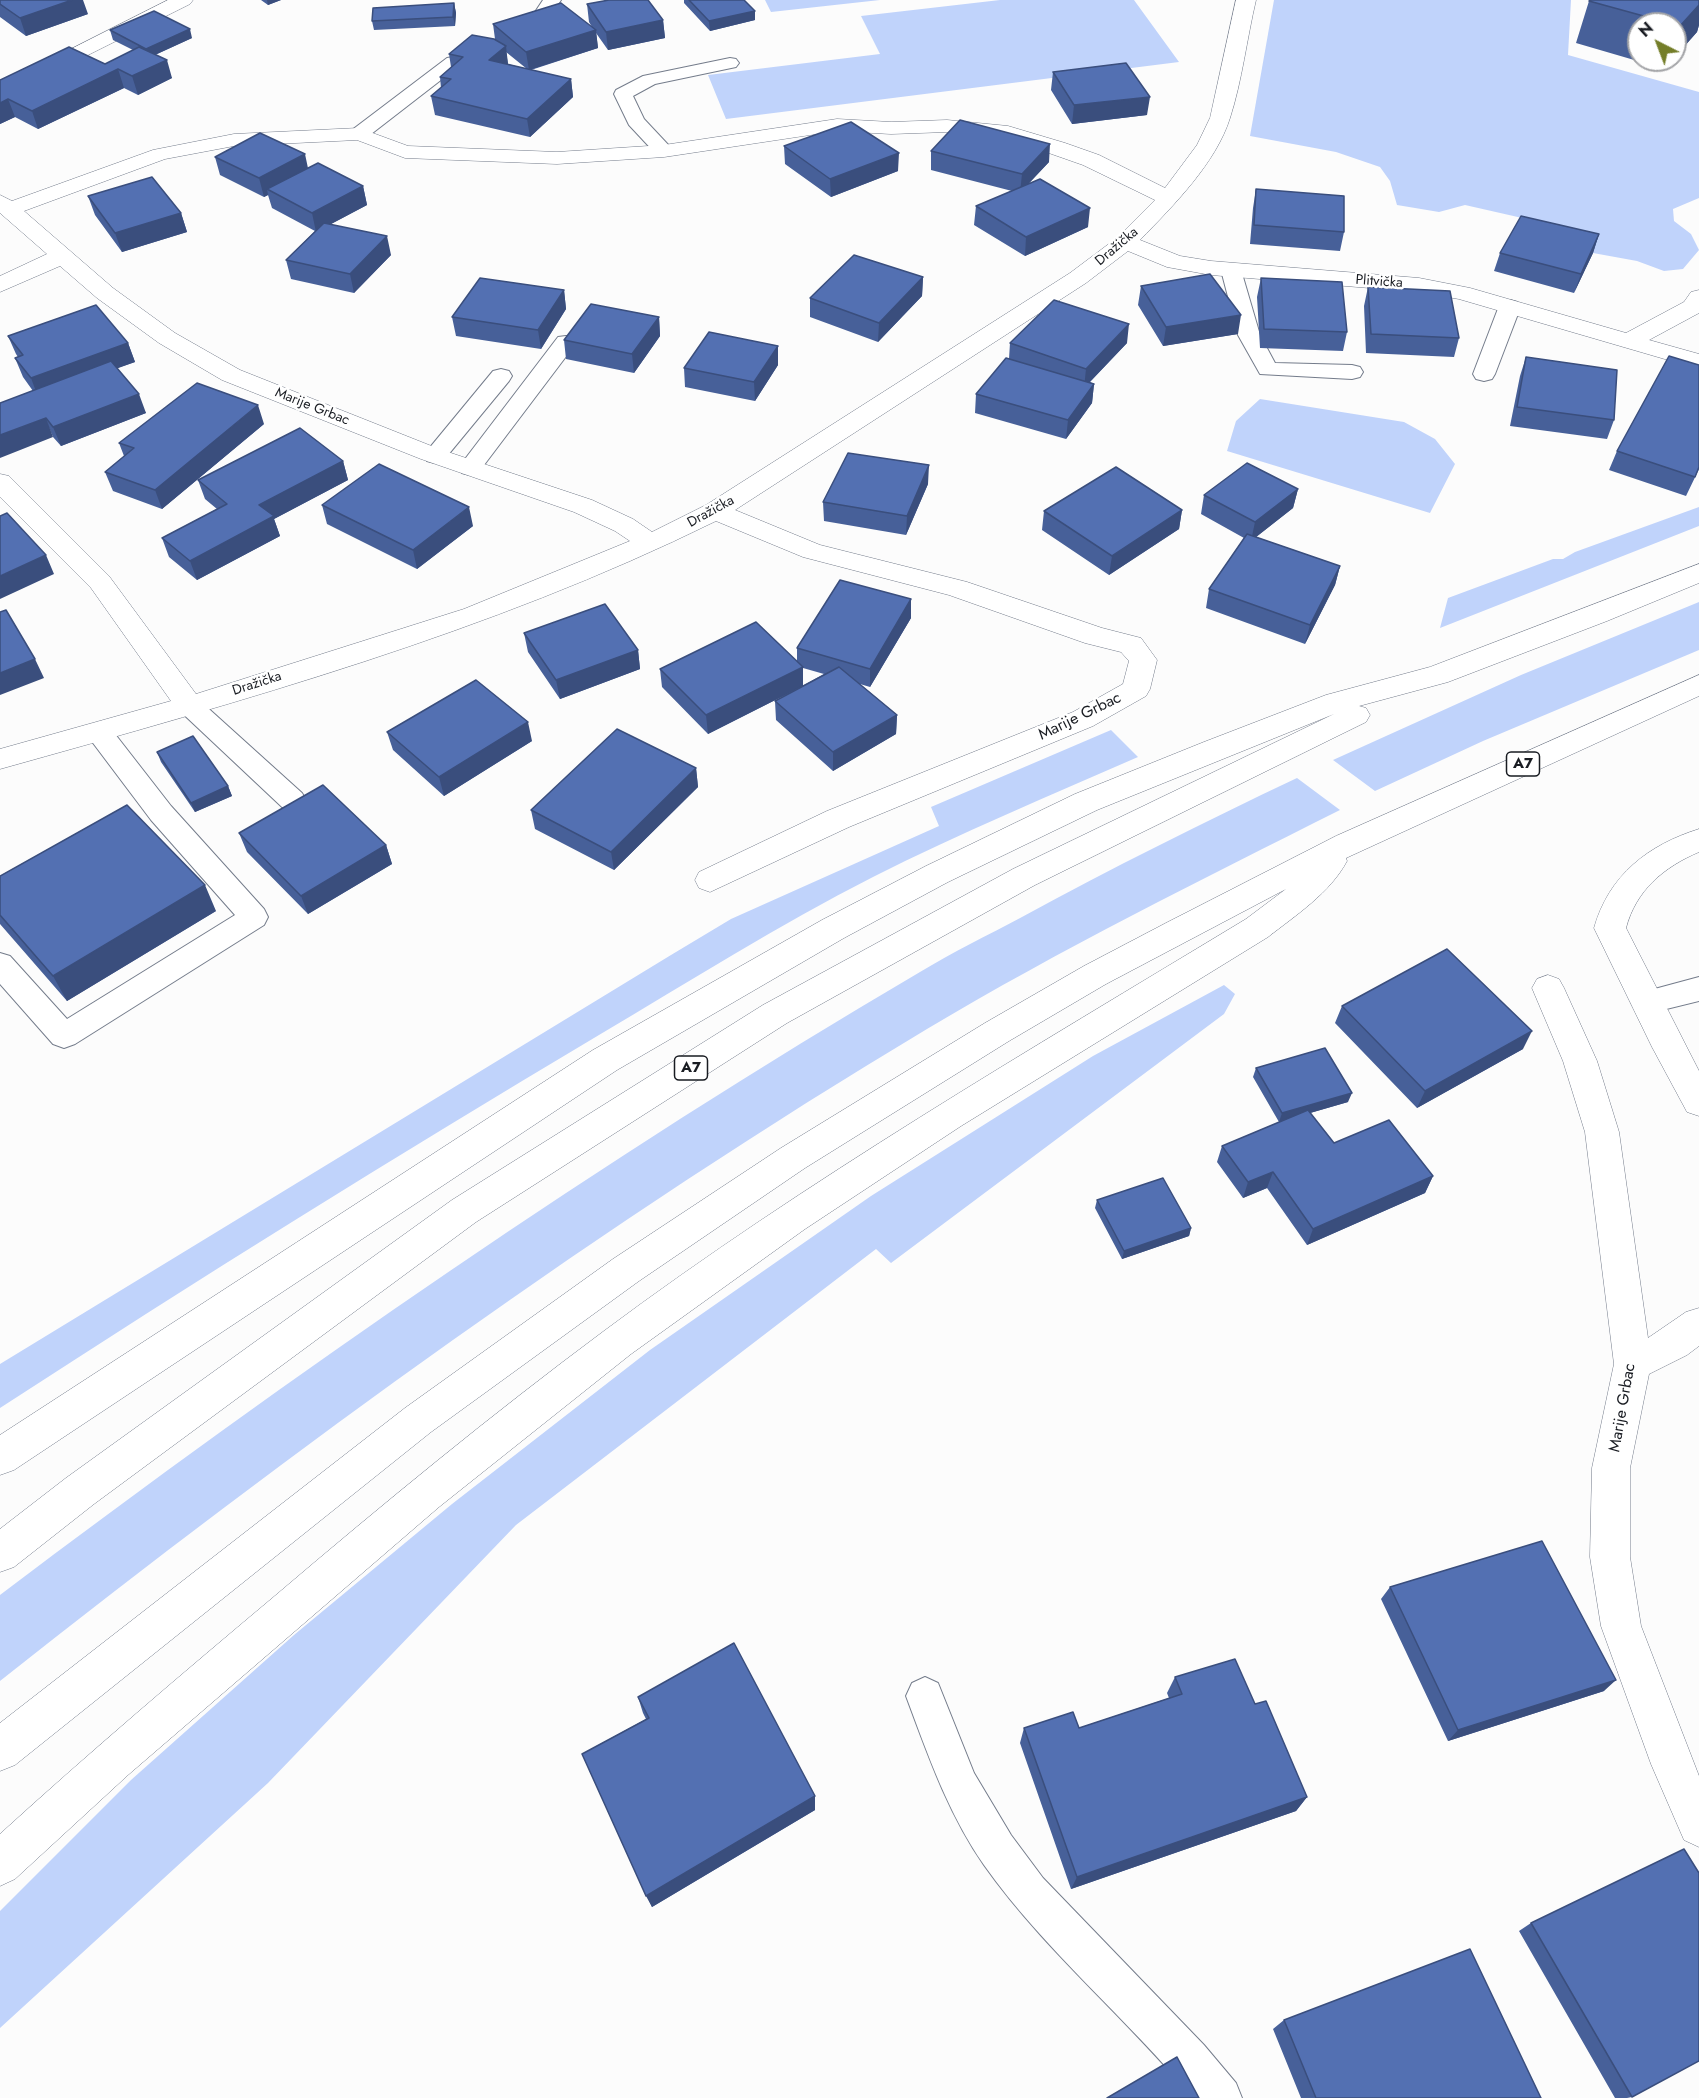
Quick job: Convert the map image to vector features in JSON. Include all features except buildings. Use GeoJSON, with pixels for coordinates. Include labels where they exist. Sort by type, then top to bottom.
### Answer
{"type":"FeatureCollection","features":[{"type":"Feature","properties":{"kind":"main road"},"geometry":{"type":"LineString","coordinates":[[0,93],[183,0]]}},
{"type":"Feature","properties":{"kind":"main road","name":"Dražička"},"geometry":{"type":"LineString","coordinates":[[0,759],[190,706],[474,615],[650,543],[715,511],[1078,278],[1126,243],[1169,198],[1207,146],[1220,118],[1246,0]]}},
{"type":"Feature","properties":{"kind":"main road"},"geometry":{"type":"LineString","coordinates":[[664,151],[837,125],[967,128],[1008,132],[1058,147],[1169,198]]}},
{"type":"Feature","properties":{"kind":"main road","name":"Marije Grbac"},"geometry":{"type":"LineString","coordinates":[[5,206],[160,154],[234,140],[359,134],[405,152],[557,158],[664,151]]}},
{"type":"Feature","properties":{"kind":"main road","name":"Marije Grbac"},"geometry":{"type":"LineString","coordinates":[[5,206],[105,293],[167,338],[231,375],[435,456],[583,506],[624,525],[650,543]]}},
{"type":"Feature","properties":{"kind":"main road"},"geometry":{"type":"LineString","coordinates":[[0,231],[29,225]]}},
{"type":"Feature","properties":{"kind":"main road","name":"Plitvička"},"geometry":{"type":"LineString","coordinates":[[1126,243],[1175,262],[1231,270],[1419,285],[1462,293],[1699,362]]}},
{"type":"Feature","properties":{"kind":"main road"},"geometry":{"type":"LineString","coordinates":[[0,285],[62,256]]}},
{"type":"Feature","properties":{"kind":"main road"},"geometry":{"type":"LineString","coordinates":[[1629,341],[1692,307],[1699,297]]}},
{"type":"Feature","properties":{"kind":"main road"},"geometry":{"type":"LineString","coordinates":[[0,482],[100,582],[190,706]]}},
{"type":"Feature","properties":{"kind":"main road","name":"Marije Grbac"},"geometry":{"type":"LineString","coordinates":[[710,880],[838,819],[1083,719],[1136,689],[1143,660],[1131,645],[1095,636],[957,588],[812,551],[715,511]]}},
{"type":"Feature","properties":{"kind":"main road","name":"A7"},"geometry":{"type":"LineString","coordinates":[[0,1553],[80,1491],[464,1211],[775,1014],[1024,877],[1438,675],[1598,615],[1699,573]]}},
{"type":"Feature","properties":{"kind":"main road"},"geometry":{"type":"LineString","coordinates":[[0,1457],[605,1060],[833,929],[937,874],[1107,794],[1336,702],[1438,675]]}},
{"type":"Feature","properties":{"kind":"main road","name":"A7"},"geometry":{"type":"LineString","coordinates":[[0,1750],[418,1420],[636,1263],[793,1158],[997,1032],[1095,975],[1347,844],[1699,685]]}},
{"type":"Feature","properties":{"kind":"main road"},"geometry":{"type":"LineString","coordinates":[[1699,840],[1676,849],[1632,880],[1613,911],[1610,928],[1699,1102]]}},
{"type":"Feature","properties":{"kind":"main road"},"geometry":{"type":"LineString","coordinates":[[0,1864],[113,1760],[425,1494],[618,1342],[793,1218],[949,1116],[1257,928],[1295,900],[1347,844]]}},
{"type":"Feature","properties":{"kind":"main road","name":"Marije Grbac"},"geometry":{"type":"LineString","coordinates":[[1548,988],[1580,1061],[1602,1132],[1633,1364],[1611,1468],[1611,1557],[1621,1626],[1672,1764],[1699,1825]]}},
{"type":"Feature","properties":{"kind":"main road"},"geometry":{"type":"LineString","coordinates":[[1633,1364],[1674,1343],[1699,1324]]}},
{"type":"Feature","properties":{"kind":"lane"},"geometry":{"type":"LineString","coordinates":[[538,21],[552,0]]}},
{"type":"Feature","properties":{"kind":"lane"},"geometry":{"type":"LineString","coordinates":[[359,134],[453,62]]}},
{"type":"Feature","properties":{"kind":"lane"},"geometry":{"type":"LineString","coordinates":[[664,151],[636,121],[623,94],[649,80],[730,63]]}},
{"type":"Feature","properties":{"kind":"lane"},"geometry":{"type":"LineString","coordinates":[[1231,270],[1249,335],[1268,369],[1352,372]]}},
{"type":"Feature","properties":{"kind":"lane"},"geometry":{"type":"LineString","coordinates":[[1484,374],[1510,306]]}},
{"type":"Feature","properties":{"kind":"lane"},"geometry":{"type":"LineString","coordinates":[[470,468],[567,342]]}},
{"type":"Feature","properties":{"kind":"lane"},"geometry":{"type":"LineString","coordinates":[[435,456],[501,376]]}},
{"type":"Feature","properties":{"kind":"lane"},"geometry":{"type":"LineString","coordinates":[[190,706],[292,800]]}},
{"type":"Feature","properties":{"kind":"lane"},"geometry":{"type":"LineString","coordinates":[[0,964],[64,1036],[254,917],[145,811],[99,732]]}},
{"type":"Feature","properties":{"kind":"lane"},"geometry":{"type":"LineString","coordinates":[[1646,1002],[1699,989]]}},
{"type":"Feature","properties":{"kind":"lane"},"geometry":{"type":"LineString","coordinates":[[925,1696],[959,1785],[997,1849],[1029,1892],[1189,2060],[1221,2098]]}},
{"type":"Feature","properties":{"kind":"shaded area"},"geometry":{"type":"Polygon","coordinates":[[[765,0],[880,0],[771,12],[765,0]]]}},
{"type":"Feature","properties":{"kind":"shaded area"},"geometry":{"type":"Polygon","coordinates":[[[1000,0],[1134,0],[1179,62],[726,119],[708,75],[880,54],[861,16],[1000,0]]]}},
{"type":"Feature","properties":{"kind":"shaded area"},"geometry":{"type":"Polygon","coordinates":[[[1274,0],[1571,0],[1568,55],[1699,92],[1699,198],[1673,209],[1674,221],[1691,234],[1699,250],[1683,269],[1664,271],[1637,261],[1593,253],[1597,235],[1465,205],[1439,212],[1397,205],[1390,181],[1380,167],[1336,152],[1250,136],[1274,0]]]}},
{"type":"Feature","properties":{"kind":"shaded area"},"geometry":{"type":"Polygon","coordinates":[[[1260,399],[1404,422],[1435,439],[1455,464],[1430,513],[1227,451],[1236,421],[1260,399]]]}},
{"type":"Feature","properties":{"kind":"shaded area"},"geometry":{"type":"Polygon","coordinates":[[[1699,507],[1699,526],[1440,628],[1448,598],[1553,559],[1563,559],[1575,552],[1699,507]]]}},
{"type":"Feature","properties":{"kind":"shaded area"},"geometry":{"type":"Polygon","coordinates":[[[1699,602],[1699,650],[1483,741],[1375,791],[1333,760],[1521,675],[1699,602]]]}},
{"type":"Feature","properties":{"kind":"shaded area"},"geometry":{"type":"Polygon","coordinates":[[[1111,730],[1138,757],[906,861],[838,895],[769,934],[373,1172],[0,1408],[0,1364],[731,919],[939,826],[931,807],[1111,730]]]}},
{"type":"Feature","properties":{"kind":"shaded area"},"geometry":{"type":"Polygon","coordinates":[[[1297,778],[1340,810],[1132,916],[978,999],[806,1103],[687,1180],[569,1259],[338,1423],[0,1681],[0,1595],[336,1349],[566,1193],[683,1117],[920,972],[1124,863],[1297,778]]]}},
{"type":"Feature","properties":{"kind":"shaded area"},"geometry":{"type":"Polygon","coordinates":[[[1224,985],[1235,994],[1224,1014],[891,1263],[876,1249],[516,1525],[268,1783],[0,2028],[0,1911],[131,1780],[294,1635],[452,1504],[650,1350],[871,1196],[1093,1056],[1224,985]]]}}]}
